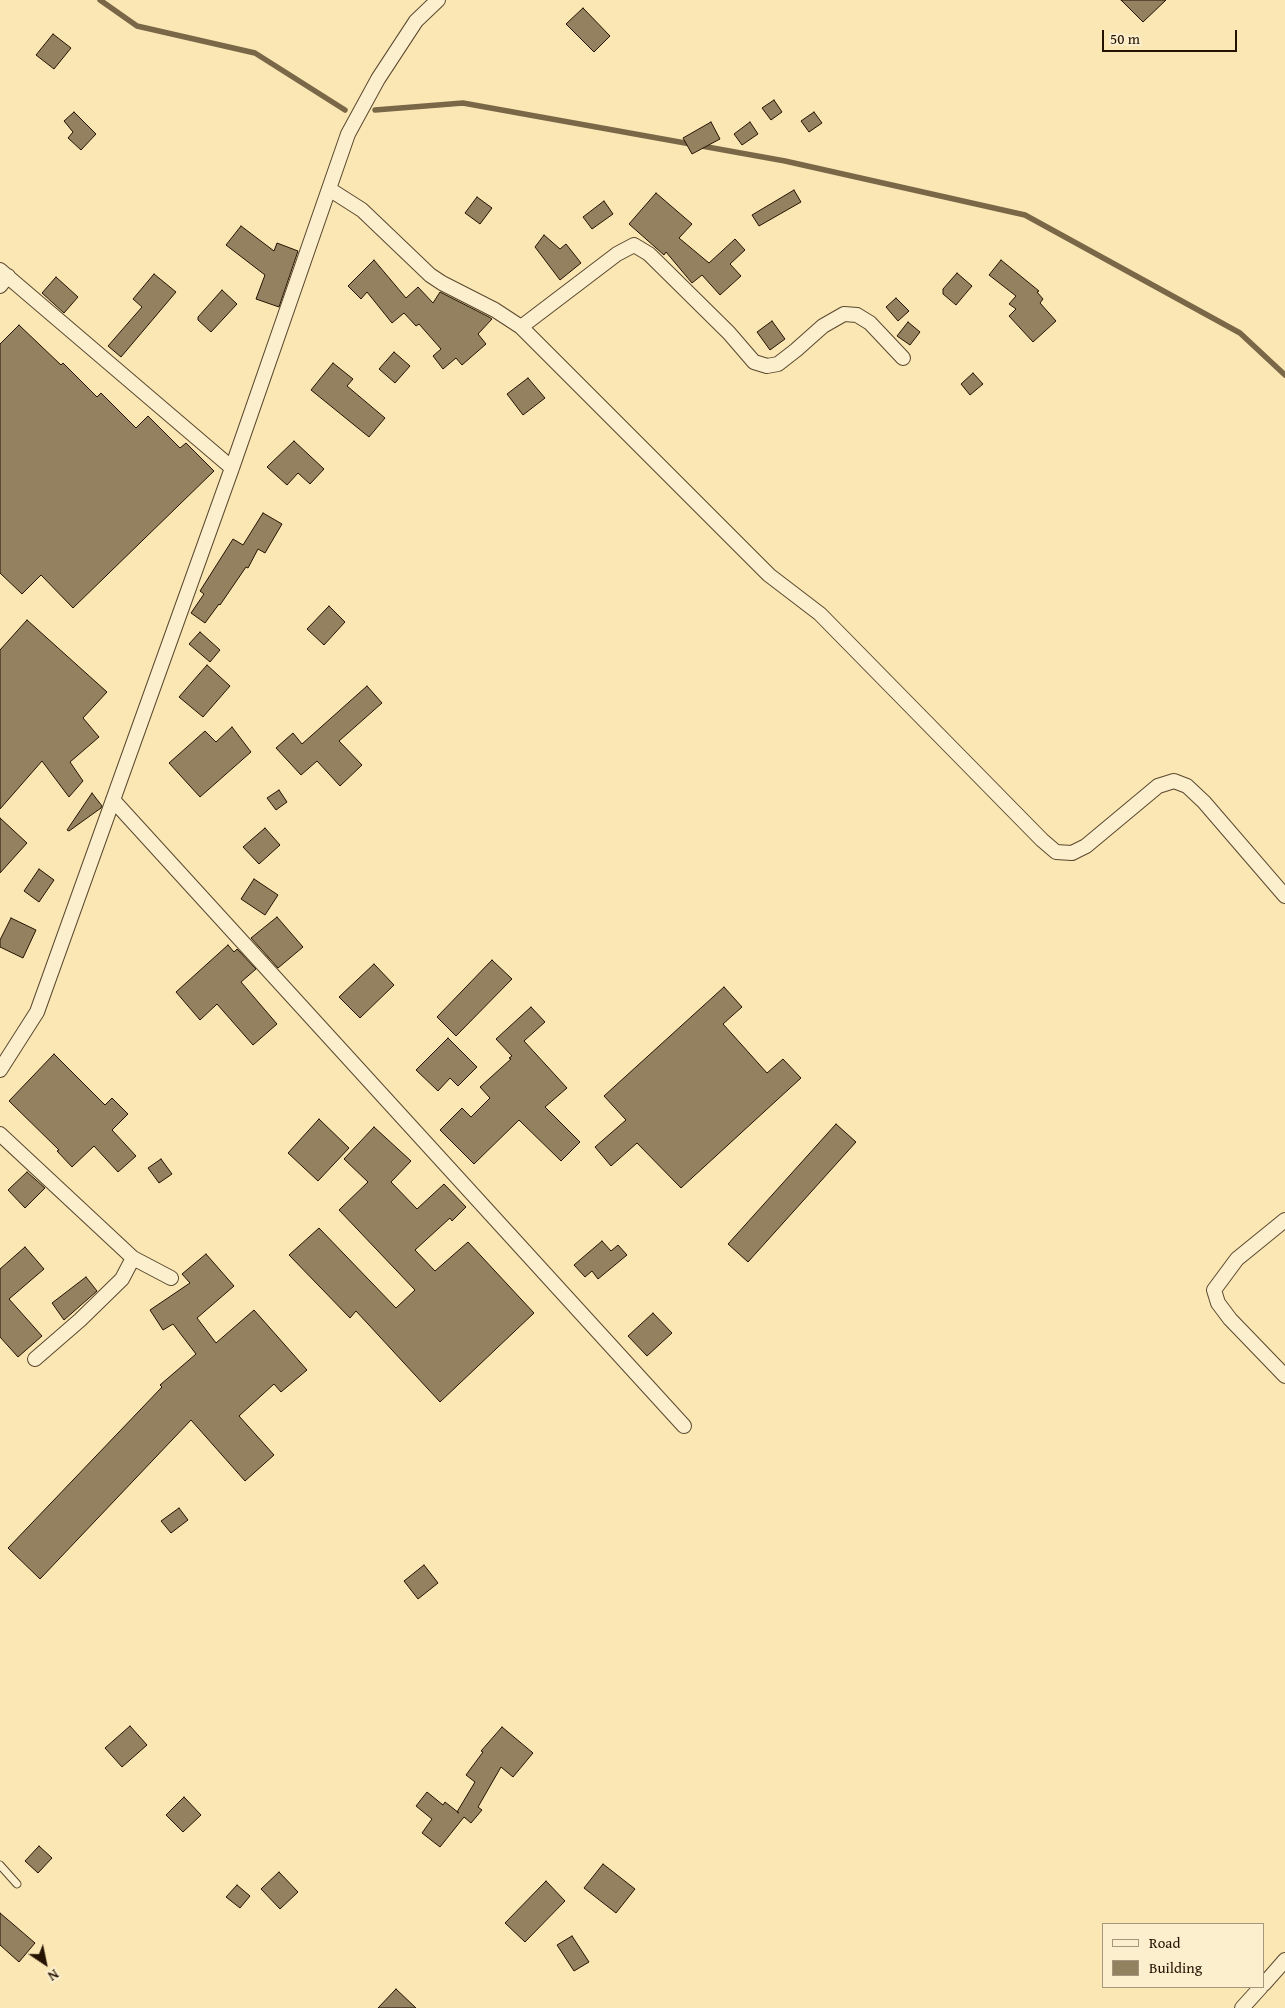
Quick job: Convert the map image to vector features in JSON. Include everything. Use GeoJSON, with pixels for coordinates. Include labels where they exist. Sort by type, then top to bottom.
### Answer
{"type":"FeatureCollection","features":[{"type":"Feature","properties":{"kind":"street"},"geometry":{"type":"LineString","coordinates":[[0,1070],[37,1012],[232,468],[348,134],[378,79],[416,21],[438,0]]}},
{"type":"Feature","properties":{"kind":"street"},"geometry":{"type":"LineString","coordinates":[[329,188],[362,210],[436,279],[496,310],[521,327],[769,575],[820,614],[1056,852],[1072,853],[1086,846],[1158,786],[1174,781],[1187,786],[1204,802],[1285,896]]}},
{"type":"Feature","properties":{"kind":"street"},"geometry":{"type":"LineString","coordinates":[[521,327],[617,254],[634,245],[649,254],[729,333],[754,362],[767,366],[778,364],[823,326],[844,314],[857,315],[870,323],[903,358]]}},
{"type":"Feature","properties":{"kind":"street"},"geometry":{"type":"LineString","coordinates":[[3,277],[232,468]]}},
{"type":"Feature","properties":{"kind":"street"},"geometry":{"type":"LineString","coordinates":[[113,800],[684,1426]]}},
{"type":"Feature","properties":{"kind":"street"},"geometry":{"type":"LineString","coordinates":[[0,1134],[133,1258],[171,1278]]}},
{"type":"Feature","properties":{"kind":"street"},"geometry":{"type":"LineString","coordinates":[[1285,1220],[1237,1259],[1214,1290],[1218,1303],[1230,1319],[1285,1376]]}},
{"type":"Feature","properties":{"kind":"street"},"geometry":{"type":"LineString","coordinates":[[35,1359],[80,1320],[122,1279],[133,1258]]}},
{"type":"Feature","properties":{"kind":"street"},"geometry":{"type":"LineString","coordinates":[[1265,1983],[1285,1960]]}},
{"type":"Feature","properties":{"kind":"street"},"geometry":{"type":"LineString","coordinates":[[1242,2008],[1260,1988]]}},
{"type":"Feature","properties":{"kind":"lane"},"geometry":{"type":"LineString","coordinates":[[0,1865],[17,1884]]}},
{"type":"Feature","properties":{"kind":"building"},"geometry":{"type":"Polygon","coordinates":[[[1121,0],[1166,0],[1143,22],[1121,0]]]}},
{"type":"Feature","properties":{"kind":"building"},"geometry":{"type":"Polygon","coordinates":[[[583,8],[610,36],[594,52],[566,24],[583,8]]]}},
{"type":"Feature","properties":{"kind":"building"},"geometry":{"type":"Polygon","coordinates":[[[53,34],[71,48],[54,69],[36,55],[53,34]]]}},
{"type":"Feature","properties":{"kind":"building"},"geometry":{"type":"Polygon","coordinates":[[[774,100],[782,112],[771,120],[762,108],[774,100]]]}},
{"type":"Feature","properties":{"kind":"building"},"geometry":{"type":"Polygon","coordinates":[[[74,112],[96,134],[81,150],[68,138],[73,132],[64,121],[74,112]]]}},
{"type":"Feature","properties":{"kind":"building"},"geometry":{"type":"Polygon","coordinates":[[[814,112],[822,123],[809,132],[801,121],[814,112]]]}},
{"type":"Feature","properties":{"kind":"building"},"geometry":{"type":"Polygon","coordinates":[[[711,122],[720,139],[692,154],[683,138],[711,122]]]}},
{"type":"Feature","properties":{"kind":"building"},"geometry":{"type":"Polygon","coordinates":[[[750,122],[758,134],[742,145],[734,134],[750,122]]]}},
{"type":"Feature","properties":{"kind":"building"},"geometry":{"type":"Polygon","coordinates":[[[794,190],[801,202],[759,226],[752,215],[794,190]]]}},
{"type":"Feature","properties":{"kind":"building"},"geometry":{"type":"Polygon","coordinates":[[[656,193],[692,224],[679,238],[709,263],[735,239],[745,250],[730,264],[741,276],[720,295],[702,275],[692,283],[666,252],[664,255],[629,224],[656,193]]]}},
{"type":"Feature","properties":{"kind":"building"},"geometry":{"type":"Polygon","coordinates":[[[477,197],[492,208],[480,224],[465,213],[477,197]]]}},
{"type":"Feature","properties":{"kind":"building"},"geometry":{"type":"Polygon","coordinates":[[[604,201],[613,214],[592,229],[583,217],[604,201]]]}},
{"type":"Feature","properties":{"kind":"building"},"geometry":{"type":"Polygon","coordinates":[[[241,226],[274,251],[277,243],[298,251],[279,307],[256,299],[265,275],[226,245],[241,226]]]}},
{"type":"Feature","properties":{"kind":"building"},"geometry":{"type":"Polygon","coordinates":[[[544,235],[560,249],[566,244],[581,263],[560,280],[535,247],[544,235]]]}},
{"type":"Feature","properties":{"kind":"building"},"geometry":{"type":"Polygon","coordinates":[[[374,260],[406,298],[418,287],[433,303],[440,292],[492,319],[478,334],[486,344],[462,365],[456,358],[443,369],[433,356],[441,349],[419,324],[416,326],[404,313],[392,323],[367,292],[361,299],[348,286],[374,260]]]}},
{"type":"Feature","properties":{"kind":"building"},"geometry":{"type":"Polygon","coordinates":[[[1001,260],[1039,291],[1037,292],[1043,299],[1040,303],[1056,321],[1033,342],[1009,316],[1016,309],[1009,304],[1016,296],[989,275],[1001,260]]]}},
{"type":"Feature","properties":{"kind":"building"},"geometry":{"type":"Polygon","coordinates":[[[957,273],[972,286],[956,305],[943,294],[943,289],[957,273]]]}},
{"type":"Feature","properties":{"kind":"building"},"geometry":{"type":"Polygon","coordinates":[[[154,274],[176,292],[121,357],[108,346],[142,307],[133,299],[154,274]]]}},
{"type":"Feature","properties":{"kind":"building"},"geometry":{"type":"Polygon","coordinates":[[[56,277],[78,297],[64,313],[42,293],[56,277]]]}},
{"type":"Feature","properties":{"kind":"building"},"geometry":{"type":"Polygon","coordinates":[[[222,290],[237,304],[211,332],[198,320],[198,317],[222,290]]]}},
{"type":"Feature","properties":{"kind":"building"},"geometry":{"type":"Polygon","coordinates":[[[896,298],[909,311],[898,321],[886,307],[896,298]]]}},
{"type":"Feature","properties":{"kind":"building"},"geometry":{"type":"Polygon","coordinates":[[[772,321],[785,339],[770,350],[757,332],[772,321]]]}},
{"type":"Feature","properties":{"kind":"building"},"geometry":{"type":"Polygon","coordinates":[[[908,322],[920,332],[910,345],[897,336],[908,322]]]}},
{"type":"Feature","properties":{"kind":"building"},"geometry":{"type":"Polygon","coordinates":[[[19,325],[61,365],[63,363],[97,397],[101,393],[136,428],[148,416],[180,448],[186,443],[214,471],[73,608],[41,575],[22,594],[0,573],[0,344],[19,325]]]}},
{"type":"Feature","properties":{"kind":"building"},"geometry":{"type":"Polygon","coordinates":[[[394,352],[410,366],[395,383],[379,369],[394,352]]]}},
{"type":"Feature","properties":{"kind":"building"},"geometry":{"type":"Polygon","coordinates":[[[333,363],[353,379],[347,386],[385,418],[369,437],[311,390],[333,363]]]}},
{"type":"Feature","properties":{"kind":"building"},"geometry":{"type":"Polygon","coordinates":[[[973,373],[983,384],[970,395],[961,384],[973,373]]]}},
{"type":"Feature","properties":{"kind":"building"},"geometry":{"type":"Polygon","coordinates":[[[528,378],[545,398],[523,415],[507,394],[528,378]]]}},
{"type":"Feature","properties":{"kind":"building"},"geometry":{"type":"Polygon","coordinates":[[[294,441],[324,469],[310,484],[298,473],[287,485],[267,467],[294,441]]]}},
{"type":"Feature","properties":{"kind":"building"},"geometry":{"type":"Polygon","coordinates":[[[263,513],[282,524],[265,553],[258,549],[248,568],[246,567],[205,623],[191,613],[204,594],[200,591],[233,539],[243,545],[263,513]]]}},
{"type":"Feature","properties":{"kind":"building"},"geometry":{"type":"Polygon","coordinates":[[[329,606],[345,622],[324,645],[307,629],[329,606]]]}},
{"type":"Feature","properties":{"kind":"building"},"geometry":{"type":"Polygon","coordinates":[[[27,620],[107,692],[83,718],[99,737],[70,762],[83,781],[69,797],[42,761],[0,809],[0,650],[27,620]]]}},
{"type":"Feature","properties":{"kind":"building"},"geometry":{"type":"Polygon","coordinates":[[[200,632],[220,650],[210,662],[189,644],[200,632]]]}},
{"type":"Feature","properties":{"kind":"building"},"geometry":{"type":"Polygon","coordinates":[[[207,665],[230,686],[203,717],[179,697],[207,665]]]}},
{"type":"Feature","properties":{"kind":"building"},"geometry":{"type":"Polygon","coordinates":[[[367,686],[382,703],[339,741],[362,765],[340,786],[317,761],[301,775],[276,748],[293,733],[302,744],[367,686]]]}},
{"type":"Feature","properties":{"kind":"building"},"geometry":{"type":"Polygon","coordinates":[[[232,727],[251,752],[200,797],[169,763],[205,731],[216,742],[232,727]]]}},
{"type":"Feature","properties":{"kind":"building"},"geometry":{"type":"Polygon","coordinates":[[[279,790],[287,802],[276,810],[267,798],[279,790]]]}},
{"type":"Feature","properties":{"kind":"building"},"geometry":{"type":"Polygon","coordinates":[[[92,793],[102,806],[101,808],[69,831],[67,830],[92,793]]]}},
{"type":"Feature","properties":{"kind":"building"},"geometry":{"type":"Polygon","coordinates":[[[0,818],[27,843],[0,873],[0,818]]]}},
{"type":"Feature","properties":{"kind":"building"},"geometry":{"type":"Polygon","coordinates":[[[265,828],[280,845],[259,864],[243,847],[265,828]]]}},
{"type":"Feature","properties":{"kind":"building"},"geometry":{"type":"Polygon","coordinates":[[[39,869],[54,880],[39,902],[24,891],[39,869]]]}},
{"type":"Feature","properties":{"kind":"building"},"geometry":{"type":"Polygon","coordinates":[[[254,879],[278,895],[265,915],[241,899],[254,879]]]}},
{"type":"Feature","properties":{"kind":"building"},"geometry":{"type":"Polygon","coordinates":[[[277,917],[303,947],[278,968],[251,938],[277,917]]]}},
{"type":"Feature","properties":{"kind":"building"},"geometry":{"type":"Polygon","coordinates":[[[11,918],[36,930],[23,958],[0,947],[0,940],[11,918]]]}},
{"type":"Feature","properties":{"kind":"building"},"geometry":{"type":"Polygon","coordinates":[[[228,945],[234,952],[237,949],[256,969],[241,982],[277,1024],[253,1045],[217,1004],[200,1020],[176,992],[228,945]]]}},
{"type":"Feature","properties":{"kind":"building"},"geometry":{"type":"Polygon","coordinates":[[[492,960],[512,979],[456,1036],[437,1017],[492,960]]]}},
{"type":"Feature","properties":{"kind":"building"},"geometry":{"type":"Polygon","coordinates":[[[374,964],[394,985],[360,1018],[339,997],[374,964]]]}},
{"type":"Feature","properties":{"kind":"building"},"geometry":{"type":"Polygon","coordinates":[[[724,987],[742,1007],[723,1024],[767,1073],[783,1059],[801,1078],[681,1188],[637,1143],[611,1166],[595,1147],[626,1120],[604,1096],[724,987]]]}},
{"type":"Feature","properties":{"kind":"building"},"geometry":{"type":"Polygon","coordinates":[[[531,1007],[545,1022],[524,1041],[567,1088],[545,1107],[580,1142],[561,1161],[519,1120],[474,1164],[440,1130],[462,1108],[471,1117],[490,1098],[480,1087],[512,1056],[496,1039],[531,1007]]]}},
{"type":"Feature","properties":{"kind":"building"},"geometry":{"type":"Polygon","coordinates":[[[448,1038],[477,1067],[458,1086],[450,1078],[438,1091],[416,1070],[448,1038]]]}},
{"type":"Feature","properties":{"kind":"building"},"geometry":{"type":"Polygon","coordinates":[[[54,1054],[105,1105],[112,1098],[128,1114],[112,1130],[136,1156],[118,1172],[94,1146],[72,1167],[57,1151],[59,1150],[9,1101],[54,1054]]]}},
{"type":"Feature","properties":{"kind":"building"},"geometry":{"type":"Polygon","coordinates":[[[319,1119],[349,1148],[318,1181],[288,1153],[319,1119]]]}},
{"type":"Feature","properties":{"kind":"building"},"geometry":{"type":"Polygon","coordinates":[[[836,1124],[856,1142],[748,1262],[728,1244],[836,1124]]]}},
{"type":"Feature","properties":{"kind":"building"},"geometry":{"type":"Polygon","coordinates":[[[374,1127],[411,1161],[391,1182],[417,1209],[444,1184],[466,1207],[452,1221],[450,1218],[415,1250],[435,1271],[468,1242],[534,1313],[440,1402],[356,1311],[350,1318],[289,1255],[319,1228],[396,1308],[415,1290],[339,1210],[368,1182],[344,1159],[374,1127]]]}},
{"type":"Feature","properties":{"kind":"building"},"geometry":{"type":"Polygon","coordinates":[[[161,1159],[172,1174],[159,1183],[148,1168],[161,1159]]]}},
{"type":"Feature","properties":{"kind":"building"},"geometry":{"type":"Polygon","coordinates":[[[27,1172],[45,1188],[25,1208],[8,1190],[27,1172]]]}},
{"type":"Feature","properties":{"kind":"building"},"geometry":{"type":"Polygon","coordinates":[[[602,1241],[611,1251],[618,1245],[627,1255],[598,1279],[592,1271],[585,1277],[574,1265],[602,1241]]]}},
{"type":"Feature","properties":{"kind":"building"},"geometry":{"type":"Polygon","coordinates":[[[25,1247],[44,1269],[9,1299],[42,1336],[18,1357],[0,1337],[0,1269],[25,1247]]]}},
{"type":"Feature","properties":{"kind":"building"},"geometry":{"type":"Polygon","coordinates":[[[206,1254],[234,1286],[197,1318],[216,1343],[254,1310],[307,1370],[281,1392],[274,1384],[239,1416],[274,1455],[245,1481],[191,1420],[40,1579],[8,1548],[162,1387],[160,1385],[196,1354],[173,1324],[163,1330],[150,1310],[190,1283],[182,1274],[206,1254]]]}},
{"type":"Feature","properties":{"kind":"building"},"geometry":{"type":"Polygon","coordinates":[[[86,1277],[97,1291],[64,1320],[52,1303],[86,1277]]]}},
{"type":"Feature","properties":{"kind":"building"},"geometry":{"type":"Polygon","coordinates":[[[653,1313],[672,1333],[647,1356],[628,1336],[653,1313]]]}},
{"type":"Feature","properties":{"kind":"building"},"geometry":{"type":"Polygon","coordinates":[[[179,1508],[188,1520],[171,1533],[161,1521],[179,1508]]]}},
{"type":"Feature","properties":{"kind":"building"},"geometry":{"type":"Polygon","coordinates":[[[424,1565],[438,1583],[418,1599],[404,1581],[424,1565]]]}},
{"type":"Feature","properties":{"kind":"building"},"geometry":{"type":"Polygon","coordinates":[[[130,1726],[147,1745],[122,1767],[105,1748],[130,1726]]]}},
{"type":"Feature","properties":{"kind":"building"},"geometry":{"type":"Polygon","coordinates":[[[502,1727],[533,1753],[513,1777],[501,1767],[478,1807],[482,1810],[471,1823],[464,1817],[440,1847],[422,1833],[432,1819],[416,1806],[427,1792],[443,1805],[445,1802],[457,1812],[475,1782],[466,1775],[483,1752],[481,1751],[502,1727]]]}},
{"type":"Feature","properties":{"kind":"building"},"geometry":{"type":"Polygon","coordinates":[[[184,1797],[201,1815],[183,1832],[166,1815],[184,1797]]]}},
{"type":"Feature","properties":{"kind":"building"},"geometry":{"type":"Polygon","coordinates":[[[39,1846],[52,1858],[38,1873],[25,1861],[39,1846]]]}},
{"type":"Feature","properties":{"kind":"building"},"geometry":{"type":"Polygon","coordinates":[[[603,1864],[635,1889],[616,1913],[584,1888],[603,1864]]]}},
{"type":"Feature","properties":{"kind":"building"},"geometry":{"type":"Polygon","coordinates":[[[279,1872],[298,1892],[280,1909],[261,1889],[279,1872]]]}},
{"type":"Feature","properties":{"kind":"building"},"geometry":{"type":"Polygon","coordinates":[[[546,1881],[565,1901],[525,1942],[505,1923],[546,1881]]]}},
{"type":"Feature","properties":{"kind":"building"},"geometry":{"type":"Polygon","coordinates":[[[237,1885],[250,1896],[240,1908],[226,1897],[237,1885]]]}},
{"type":"Feature","properties":{"kind":"building"},"geometry":{"type":"Polygon","coordinates":[[[0,1913],[35,1943],[19,1962],[0,1945],[0,1913]]]}},
{"type":"Feature","properties":{"kind":"building"},"geometry":{"type":"Polygon","coordinates":[[[572,1936],[589,1962],[574,1971],[557,1945],[572,1936]]]}},
{"type":"Feature","properties":{"kind":"building"},"geometry":{"type":"Polygon","coordinates":[[[396,1989],[416,2008],[378,2008],[396,1989]]]}},
{"type":"Feature","properties":{"kind":"waterway"},"geometry":{"type":"LineString","coordinates":[[100,0],[137,26],[255,53],[345,110]]}},
{"type":"Feature","properties":{"kind":"waterway"},"geometry":{"type":"LineString","coordinates":[[375,110],[463,103],[785,161],[1025,215],[1240,333],[1285,375]]}}]}
